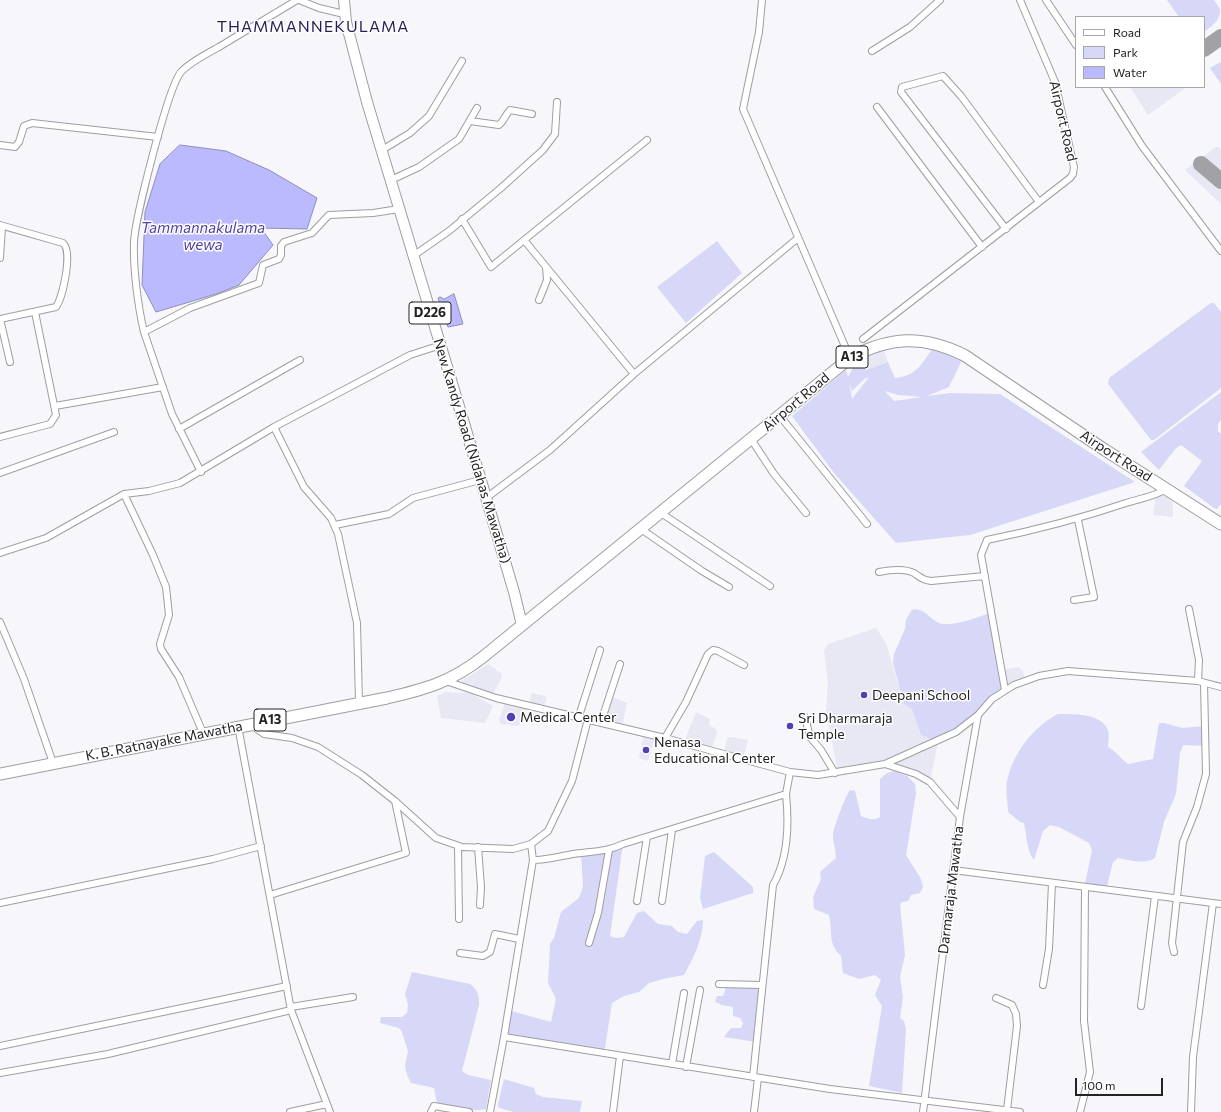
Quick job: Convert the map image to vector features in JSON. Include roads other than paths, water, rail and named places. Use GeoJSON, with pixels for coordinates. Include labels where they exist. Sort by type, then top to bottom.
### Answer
{"type":"FeatureCollection","features":[{"type":"Feature","properties":{"kind":"highway","name":"Airport Road"},"geometry":{"type":"LineString","coordinates":[[522,625],[850,358],[881,344],[904,340],[924,341],[950,349],[974,361],[1105,450],[1221,524]]}},
{"type":"Feature","properties":{"kind":"highway","name":"K. B. Ratnayake Mawatha"},"geometry":{"type":"LineString","coordinates":[[0,774],[53,762],[359,704],[418,691],[446,681],[474,664],[522,625]]}},
{"type":"Feature","properties":{"kind":"main road","name":"New Kandy Road (Nidahas Mawatha)"},"geometry":{"type":"LineString","coordinates":[[344,0],[344,14],[359,75],[441,345],[522,625]]}},
{"type":"Feature","properties":{"kind":"street"},"geometry":{"type":"LineString","coordinates":[[200,472],[179,429],[144,332],[141,319],[134,241],[136,223],[158,137],[175,82],[181,72],[202,57],[298,0],[319,8],[344,14]]}},
{"type":"Feature","properties":{"kind":"street"},"geometry":{"type":"LineString","coordinates":[[762,0],[759,32],[743,108],[850,358]]}},
{"type":"Feature","properties":{"kind":"street"},"geometry":{"type":"LineString","coordinates":[[872,51],[910,26],[940,0]]}},
{"type":"Feature","properties":{"kind":"street","name":"Airport Road"},"geometry":{"type":"LineString","coordinates":[[863,339],[1006,229],[1073,174],[1074,167],[1055,82],[1020,0]]}},
{"type":"Feature","properties":{"kind":"street"},"geometry":{"type":"LineString","coordinates":[[1046,0],[1075,44]]}},
{"type":"Feature","properties":{"kind":"street"},"geometry":{"type":"LineString","coordinates":[[382,150],[410,133],[429,116],[462,61]]}},
{"type":"Feature","properties":{"kind":"street"},"geometry":{"type":"LineString","coordinates":[[1006,229],[901,92],[902,87],[943,76],[961,96],[1039,202]]}},
{"type":"Feature","properties":{"kind":"street"},"geometry":{"type":"LineString","coordinates":[[1105,88],[1142,146],[1221,251]]}},
{"type":"Feature","properties":{"kind":"street"},"geometry":{"type":"LineString","coordinates":[[413,256],[449,231],[502,188],[543,150],[555,134],[557,102]]}},
{"type":"Feature","properties":{"kind":"street"},"geometry":{"type":"LineString","coordinates":[[877,107],[982,247]]}},
{"type":"Feature","properties":{"kind":"street"},"geometry":{"type":"LineString","coordinates":[[391,180],[419,167],[459,139],[477,108]]}},
{"type":"Feature","properties":{"kind":"street"},"geometry":{"type":"LineString","coordinates":[[470,121],[499,125],[504,121],[505,115],[510,110],[532,114]]}},
{"type":"Feature","properties":{"kind":"street"},"geometry":{"type":"LineString","coordinates":[[0,145],[15,146],[19,142],[24,126],[32,123],[158,137]]}},
{"type":"Feature","properties":{"kind":"street"},"geometry":{"type":"LineString","coordinates":[[462,219],[491,267],[646,140]]}},
{"type":"Feature","properties":{"kind":"street"},"geometry":{"type":"LineString","coordinates":[[144,332],[190,308],[259,283],[263,265],[279,260],[281,255],[281,246],[284,242],[312,233],[329,215],[373,213],[399,209]]}},
{"type":"Feature","properties":{"kind":"street"},"geometry":{"type":"LineString","coordinates":[[0,258],[1,226],[53,240],[66,246],[67,263],[59,302],[56,307],[0,319],[10,362]]}},
{"type":"Feature","properties":{"kind":"street"},"geometry":{"type":"LineString","coordinates":[[486,498],[517,477],[550,450],[634,374],[798,238]]}},
{"type":"Feature","properties":{"kind":"street"},"geometry":{"type":"LineString","coordinates":[[524,240],[634,374]]}},
{"type":"Feature","properties":{"kind":"street"},"geometry":{"type":"LineString","coordinates":[[539,300],[546,280],[546,267]]}},
{"type":"Feature","properties":{"kind":"street"},"geometry":{"type":"LineString","coordinates":[[0,438],[50,424],[56,415],[35,312]]}},
{"type":"Feature","properties":{"kind":"street"},"geometry":{"type":"LineString","coordinates":[[0,553],[46,538],[124,494],[164,488],[180,483],[274,427],[410,355],[441,345]]}},
{"type":"Feature","properties":{"kind":"street"},"geometry":{"type":"LineString","coordinates":[[179,429],[300,360]]}},
{"type":"Feature","properties":{"kind":"street"},"geometry":{"type":"LineString","coordinates":[[55,406],[163,387]]}},
{"type":"Feature","properties":{"kind":"street"},"geometry":{"type":"LineString","coordinates":[[780,416],[867,524]]}},
{"type":"Feature","properties":{"kind":"street"},"geometry":{"type":"LineString","coordinates":[[274,427],[304,487],[331,518],[335,525],[357,623],[359,704]]}},
{"type":"Feature","properties":{"kind":"street"},"geometry":{"type":"LineString","coordinates":[[0,473],[114,432]]}},
{"type":"Feature","properties":{"kind":"street"},"geometry":{"type":"LineString","coordinates":[[751,439],[774,474],[806,513]]}},
{"type":"Feature","properties":{"kind":"street"},"geometry":{"type":"LineString","coordinates":[[335,525],[390,514],[413,498],[480,480]]}},
{"type":"Feature","properties":{"kind":"street"},"geometry":{"type":"LineString","coordinates":[[1004,690],[981,555],[987,540],[1078,520],[1141,498],[1156,496],[1166,489]]}},
{"type":"Feature","properties":{"kind":"street"},"geometry":{"type":"LineString","coordinates":[[124,494],[153,555],[166,587],[169,614],[160,644],[161,649],[179,677],[203,733]]}},
{"type":"Feature","properties":{"kind":"street"},"geometry":{"type":"LineString","coordinates":[[661,513],[770,586]]}},
{"type":"Feature","properties":{"kind":"street"},"geometry":{"type":"LineString","coordinates":[[1074,600],[1094,597],[1078,520]]}},
{"type":"Feature","properties":{"kind":"street"},"geometry":{"type":"LineString","coordinates":[[641,529],[729,587]]}},
{"type":"Feature","properties":{"kind":"street"},"geometry":{"type":"LineString","coordinates":[[879,572],[891,570],[906,571],[913,573],[922,580],[931,581],[985,576]]}},
{"type":"Feature","properties":{"kind":"street"},"geometry":{"type":"LineString","coordinates":[[1174,952],[1172,943],[1178,899],[1183,842],[1197,807],[1206,774],[1200,660],[1189,609]]}},
{"type":"Feature","properties":{"kind":"street"},"geometry":{"type":"LineString","coordinates":[[0,622],[24,679],[53,762]]}},
{"type":"Feature","properties":{"kind":"street"},"geometry":{"type":"LineString","coordinates":[[579,716],[600,650]]}},
{"type":"Feature","properties":{"kind":"street"},"geometry":{"type":"LineString","coordinates":[[665,738],[686,702],[708,654],[713,650],[718,651],[744,665]]}},
{"type":"Feature","properties":{"kind":"street"},"geometry":{"type":"LineString","coordinates":[[601,722],[620,664]]}},
{"type":"Feature","properties":{"kind":"street"},"geometry":{"type":"LineString","coordinates":[[885,764],[950,735],[978,715],[992,699],[1004,690],[1032,678],[1068,671],[1201,682],[1221,687]]}},
{"type":"Feature","properties":{"kind":"street","name":"Darmaraja Mawatha"},"geometry":{"type":"LineString","coordinates":[[446,681],[496,698],[579,716],[790,772],[818,775],[885,764],[916,774],[930,782],[960,817],[923,1112]]}},
{"type":"Feature","properties":{"kind":"street"},"geometry":{"type":"LineString","coordinates":[[960,817],[978,715]]}},
{"type":"Feature","properties":{"kind":"street"},"geometry":{"type":"LineString","coordinates":[[805,717],[810,737],[821,750],[835,773]]}},
{"type":"Feature","properties":{"kind":"street"},"geometry":{"type":"LineString","coordinates":[[250,724],[264,734],[292,738],[318,747],[362,775],[395,801],[436,838],[458,846],[513,849],[531,844],[548,831],[572,782],[588,719]]}},
{"type":"Feature","properties":{"kind":"street"},"geometry":{"type":"LineString","coordinates":[[238,726],[291,1009],[330,1112]]}},
{"type":"Feature","properties":{"kind":"street"},"geometry":{"type":"LineString","coordinates":[[754,1112],[762,984],[773,885],[778,875],[788,819],[786,794],[790,772]]}},
{"type":"Feature","properties":{"kind":"street"},"geometry":{"type":"LineString","coordinates":[[533,860],[544,860],[568,854],[609,850],[623,844],[786,794]]}},
{"type":"Feature","properties":{"kind":"street"},"geometry":{"type":"LineString","coordinates":[[270,895],[406,853],[395,801]]}},
{"type":"Feature","properties":{"kind":"street"},"geometry":{"type":"LineString","coordinates":[[662,901],[672,830]]}},
{"type":"Feature","properties":{"kind":"street"},"geometry":{"type":"LineString","coordinates":[[637,900],[647,837]]}},
{"type":"Feature","properties":{"kind":"street"},"geometry":{"type":"LineString","coordinates":[[490,1112],[533,860],[531,844]]}},
{"type":"Feature","properties":{"kind":"street"},"geometry":{"type":"LineString","coordinates":[[0,903],[213,859],[261,846]]}},
{"type":"Feature","properties":{"kind":"street"},"geometry":{"type":"LineString","coordinates":[[458,846],[460,919]]}},
{"type":"Feature","properties":{"kind":"street"},"geometry":{"type":"LineString","coordinates":[[478,847],[481,887],[480,905]]}},
{"type":"Feature","properties":{"kind":"street"},"geometry":{"type":"LineString","coordinates":[[589,943],[598,913],[609,850]]}},
{"type":"Feature","properties":{"kind":"street"},"geometry":{"type":"LineString","coordinates":[[953,870],[1221,904]]}},
{"type":"Feature","properties":{"kind":"street"},"geometry":{"type":"LineString","coordinates":[[1043,985],[1049,949],[1052,883]]}},
{"type":"Feature","properties":{"kind":"street"},"geometry":{"type":"LineString","coordinates":[[1080,1112],[1090,1072],[1084,1021],[1085,887]]}},
{"type":"Feature","properties":{"kind":"street"},"geometry":{"type":"LineString","coordinates":[[1140,1006],[1155,896]]}},
{"type":"Feature","properties":{"kind":"street"},"geometry":{"type":"LineString","coordinates":[[1191,1112],[1193,1057],[1213,903]]}},
{"type":"Feature","properties":{"kind":"street"},"geometry":{"type":"LineString","coordinates":[[460,953],[483,956],[490,952],[495,934],[519,939]]}},
{"type":"Feature","properties":{"kind":"street"},"geometry":{"type":"LineString","coordinates":[[719,984],[762,984]]}},
{"type":"Feature","properties":{"kind":"street"},"geometry":{"type":"LineString","coordinates":[[0,1046],[287,986]]}},
{"type":"Feature","properties":{"kind":"street"},"geometry":{"type":"LineString","coordinates":[[686,1066],[700,990]]}},
{"type":"Feature","properties":{"kind":"street"},"geometry":{"type":"LineString","coordinates":[[672,1064],[684,993]]}},
{"type":"Feature","properties":{"kind":"street"},"geometry":{"type":"LineString","coordinates":[[0,1073],[108,1054],[291,1009],[354,997]]}},
{"type":"Feature","properties":{"kind":"street"},"geometry":{"type":"LineString","coordinates":[[996,998],[1012,1005],[1016,1014],[1007,1110]]}},
{"type":"Feature","properties":{"kind":"street"},"geometry":{"type":"LineString","coordinates":[[504,1037],[755,1078],[924,1101],[1020,1112]]}},
{"type":"Feature","properties":{"kind":"street"},"geometry":{"type":"LineString","coordinates":[[613,1112],[620,1056]]}},
{"type":"Feature","properties":{"kind":"street"},"geometry":{"type":"LineString","coordinates":[[290,1112],[327,1104]]}},
{"type":"Feature","properties":{"kind":"street"},"geometry":{"type":"LineString","coordinates":[[431,1112],[434,1106],[469,1112]]}},
{"type":"Feature","properties":{"kind":"water","name":"Tammannakulama wewa"},"geometry":{"type":"Polygon","coordinates":[[[180,145],[226,151],[269,170],[317,198],[307,229],[261,228],[273,245],[239,285],[216,294],[156,312],[142,285],[145,212],[160,164],[180,145]]]}},
{"type":"Feature","properties":{"kind":"water"},"geometry":{"type":"Polygon","coordinates":[[[454,294],[463,324],[448,327],[438,298],[440,297],[444,299],[454,294]]]}},
{"type":"Feature","properties":{"kind":"place","name":"Deepani School"},"geometry":{"type":"Point","coordinates":[864,695]}},
{"type":"Feature","properties":{"kind":"place","name":"Medical Center"},"geometry":{"type":"Point","coordinates":[511,717]}},
{"type":"Feature","properties":{"kind":"place","name":"Sri Dharmaraja Temple"},"geometry":{"type":"Point","coordinates":[790,726]}},
{"type":"Feature","properties":{"kind":"place","name":"Nenasa Educational Center"},"geometry":{"type":"Point","coordinates":[646,750]}},
{"type":"Feature","properties":{"kind":"district","name":"THAMMANNEKULAMA"},"geometry":{"type":"Point","coordinates":[313,27]}}]}
